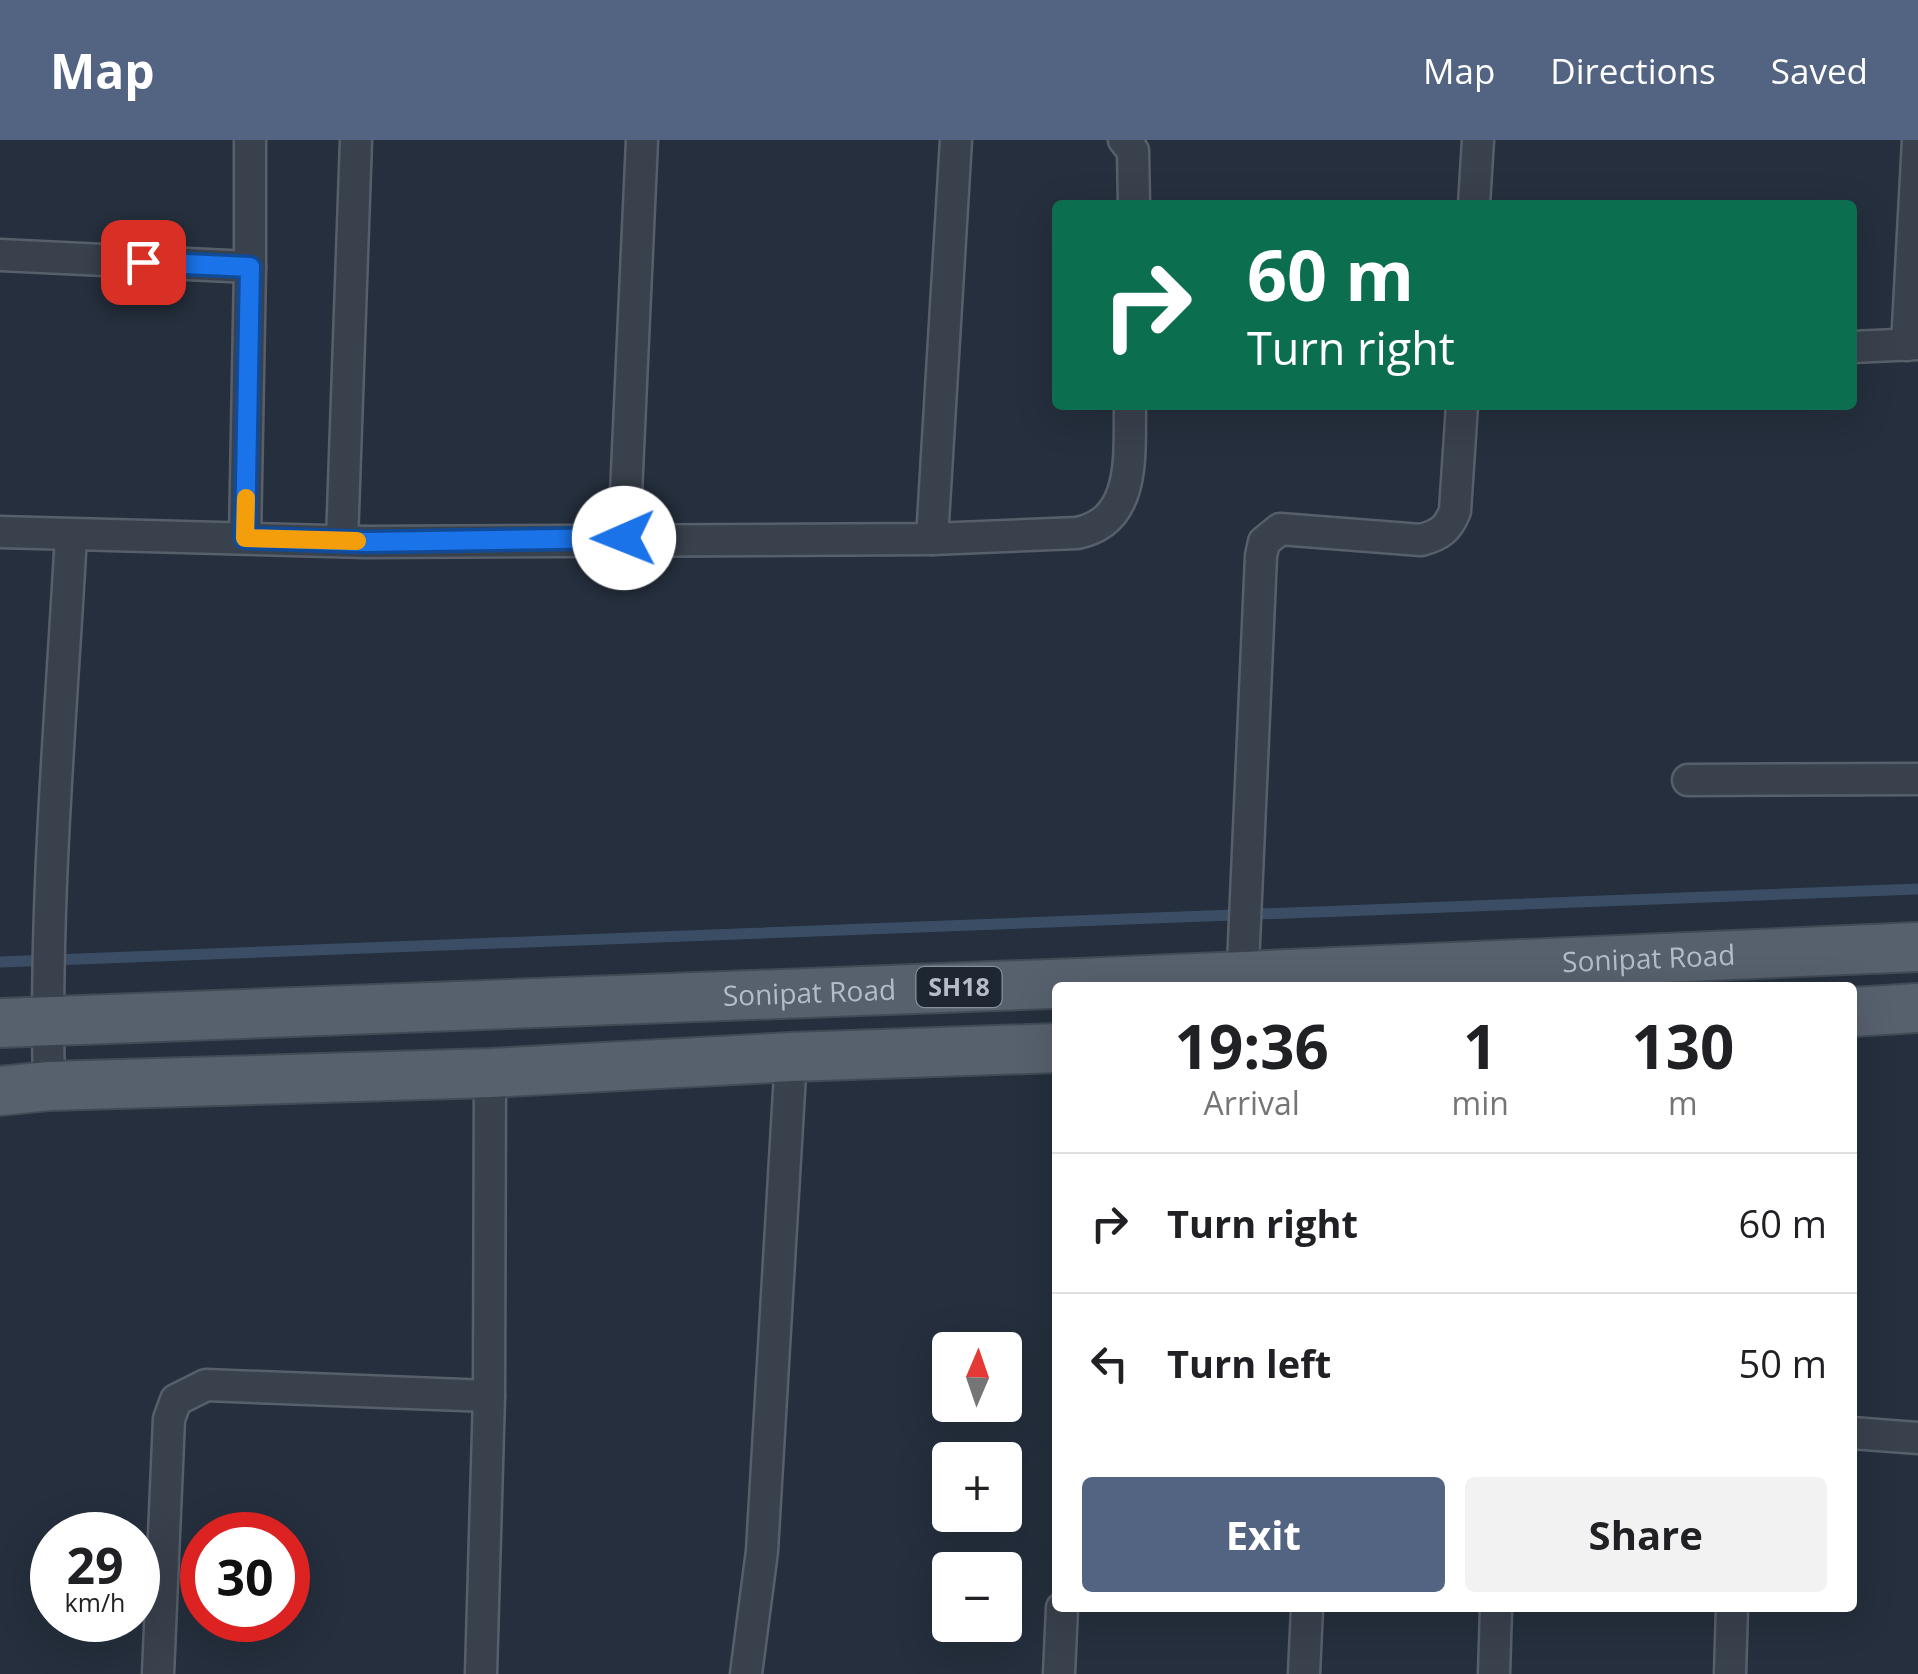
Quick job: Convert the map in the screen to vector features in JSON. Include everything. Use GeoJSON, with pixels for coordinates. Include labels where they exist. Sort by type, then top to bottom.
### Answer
{"type":"FeatureCollection","features":[{"type":"Feature","properties":{"kind":"main road","name":"Sonipat Road"},"geometry":{"type":"LineString","coordinates":[[1241,982],[1918,946]]}},
{"type":"Feature","properties":{"kind":"main road","name":"Sonipat Road"},"geometry":{"type":"LineString","coordinates":[[0,1022],[1052,988]]}},
{"type":"Feature","properties":{"kind":"main road"},"geometry":{"type":"LineString","coordinates":[[1857,1012],[1918,1008]]}},
{"type":"Feature","properties":{"kind":"main road"},"geometry":{"type":"LineString","coordinates":[[0,1091],[49,1086],[490,1073],[791,1056],[1052,1048]]}},
{"type":"Feature","properties":{"kind":"street"},"geometry":{"type":"LineString","coordinates":[[245,538],[250,140]]}},
{"type":"Feature","properties":{"kind":"street"},"geometry":{"type":"LineString","coordinates":[[342,541],[356,140]]}},
{"type":"Feature","properties":{"kind":"street"},"geometry":{"type":"LineString","coordinates":[[624,538],[642,140]]}},
{"type":"Feature","properties":{"kind":"street"},"geometry":{"type":"LineString","coordinates":[[932,539],[956,140]]}},
{"type":"Feature","properties":{"kind":"street"},"geometry":{"type":"LineString","coordinates":[[1124,140],[1133,151],[1134,200]]}},
{"type":"Feature","properties":{"kind":"street"},"geometry":{"type":"LineString","coordinates":[[1474,200],[1478,140]]}},
{"type":"Feature","properties":{"kind":"street"},"geometry":{"type":"LineString","coordinates":[[1857,346],[1912,344],[1918,140]]}},
{"type":"Feature","properties":{"kind":"street"},"geometry":{"type":"LineString","coordinates":[[0,255],[250,267]]}},
{"type":"Feature","properties":{"kind":"street"},"geometry":{"type":"LineString","coordinates":[[0,532],[342,541],[932,539],[1077,533],[1098,529],[1114,514],[1129,469],[1130,410]]}},
{"type":"Feature","properties":{"kind":"street"},"geometry":{"type":"LineString","coordinates":[[1241,982],[1260,556],[1264,542],[1280,529],[1421,540],[1438,536],[1450,525],[1455,511],[1462,410]]}},
{"type":"Feature","properties":{"kind":"street"},"geometry":{"type":"LineString","coordinates":[[49,1086],[48,1021],[71,536]]}},
{"type":"Feature","properties":{"kind":"street"},"geometry":{"type":"LineString","coordinates":[[1688,780],[1918,779]]}},
{"type":"Feature","properties":{"kind":"street"},"geometry":{"type":"LineString","coordinates":[[746,1674],[762,1551],[791,1056]]}},
{"type":"Feature","properties":{"kind":"street"},"geometry":{"type":"LineString","coordinates":[[481,1674],[490,1396],[490,1073]]}},
{"type":"Feature","properties":{"kind":"street"},"geometry":{"type":"LineString","coordinates":[[158,1674],[168,1419],[176,1400],[206,1385],[490,1396]]}},
{"type":"Feature","properties":{"kind":"street"},"geometry":{"type":"LineString","coordinates":[[1857,1434],[1918,1438]]}},
{"type":"Feature","properties":{"kind":"street"},"geometry":{"type":"LineString","coordinates":[[1059,1674],[1062,1612]]}},
{"type":"Feature","properties":{"kind":"street"},"geometry":{"type":"LineString","coordinates":[[1304,1674],[1307,1612]]}},
{"type":"Feature","properties":{"kind":"street"},"geometry":{"type":"LineString","coordinates":[[1494,1674],[1496,1612]]}},
{"type":"Feature","properties":{"kind":"street"},"geometry":{"type":"LineString","coordinates":[[1730,1674],[1732,1612]]}},
{"type":"Feature","properties":{"kind":"waterway"},"geometry":{"type":"LineString","coordinates":[[0,962],[1918,889]]}},
{"type":"Feature","properties":{"kind":"slow traffic"},"geometry":{"type":"LineString","coordinates":[[246,498],[245,538],[357,541]]}},
{"type":"Feature","properties":{"kind":"route"},"geometry":{"type":"LineString","coordinates":[[143,262],[250,267],[245,538],[366,542],[624,538]]}}]}
